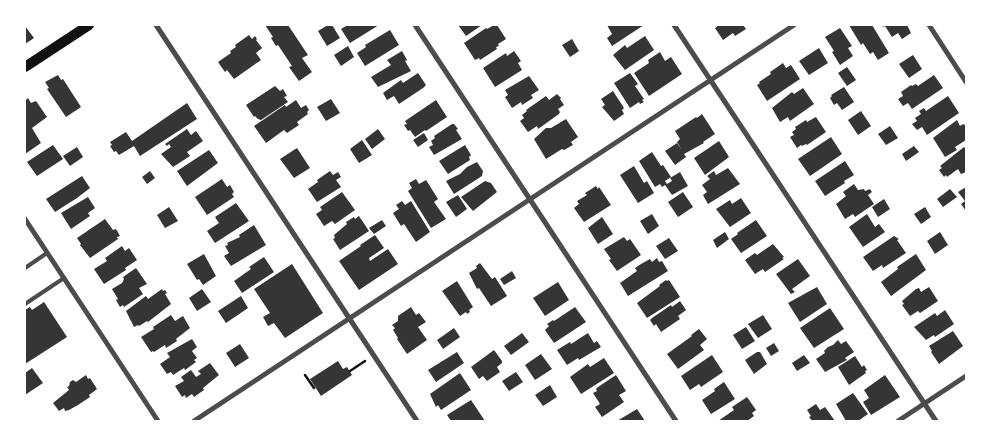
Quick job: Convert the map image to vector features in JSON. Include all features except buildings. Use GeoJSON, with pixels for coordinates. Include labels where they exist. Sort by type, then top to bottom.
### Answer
{"type":"FeatureCollection","features":[{"type":"Feature","properties":{"kind":"main road"},"geometry":{"type":"LineString","coordinates":[[25,68],[89,25]]}},
{"type":"Feature","properties":{"kind":"street"},"geometry":{"type":"LineString","coordinates":[[156,25],[417,421]]}},
{"type":"Feature","properties":{"kind":"street"},"geometry":{"type":"LineString","coordinates":[[415,25],[676,421]]}},
{"type":"Feature","properties":{"kind":"street"},"geometry":{"type":"LineString","coordinates":[[674,25],[936,421]]}},
{"type":"Feature","properties":{"kind":"street"},"geometry":{"type":"LineString","coordinates":[[194,421],[794,25]]}},
{"type":"Feature","properties":{"kind":"street"},"geometry":{"type":"LineString","coordinates":[[929,25],[966,82]]}},
{"type":"Feature","properties":{"kind":"street"},"geometry":{"type":"LineString","coordinates":[[25,219],[158,421]]}},
{"type":"Feature","properties":{"kind":"street"},"geometry":{"type":"LineString","coordinates":[[898,421],[966,376]]}},
{"type":"Feature","properties":{"kind":"lane"},"geometry":{"type":"LineString","coordinates":[[25,268],[47,253]]}},
{"type":"Feature","properties":{"kind":"lane"},"geometry":{"type":"LineString","coordinates":[[25,304],[64,278]]}},
{"type":"Feature","properties":{"kind":"path"},"geometry":{"type":"LineString","coordinates":[[350,371],[374,355]]}},
{"type":"Feature","properties":{"kind":"path"},"geometry":{"type":"LineString","coordinates":[[305,375],[314,388]]}}]}
